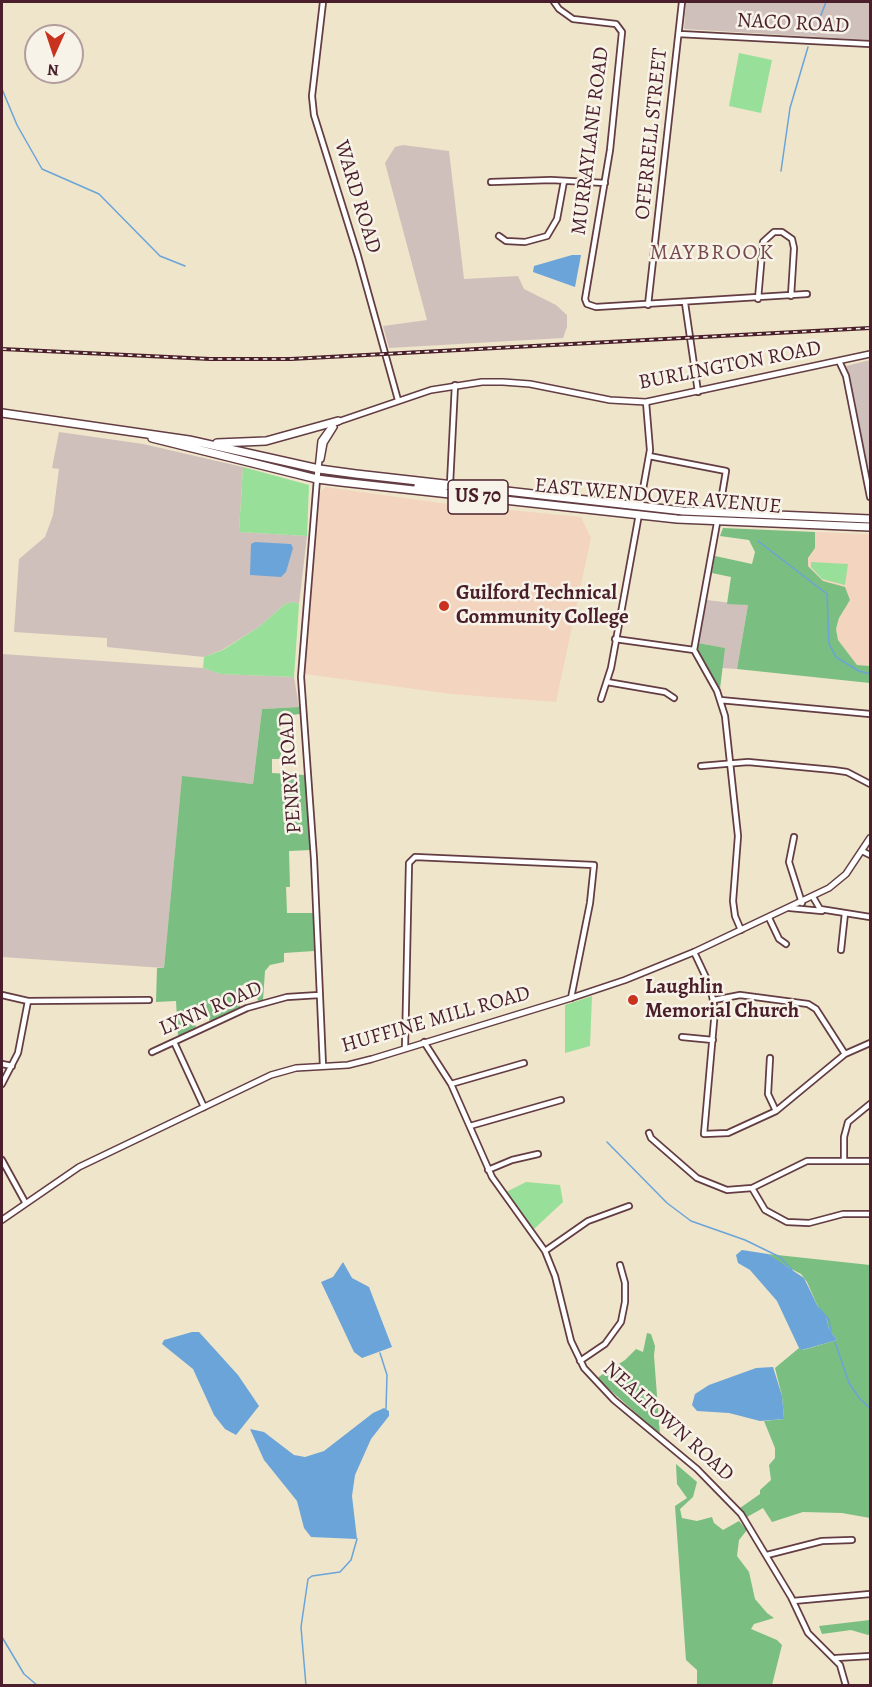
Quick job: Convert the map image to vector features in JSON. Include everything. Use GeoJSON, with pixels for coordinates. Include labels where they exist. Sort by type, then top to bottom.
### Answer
{"type":"FeatureCollection","features":[{"type":"Feature","properties":{"kind":"highway","name":"US 70"},"geometry":{"type":"LineString","coordinates":[[2,413],[141,435]]}},
{"type":"Feature","properties":{"kind":"highway"},"geometry":{"type":"LineString","coordinates":[[189,440],[233,444],[258,442],[338,421]]}},
{"type":"Feature","properties":{"kind":"highway","name":"EAST WENDOVER AVENUE"},"geometry":{"type":"LineString","coordinates":[[141,435],[189,440],[318,469],[640,506],[719,513],[870,519]]}},
{"type":"Feature","properties":{"kind":"highway","name":"EAST WENDOVER AVENUE"},"geometry":{"type":"LineString","coordinates":[[141,435],[317,479],[717,523],[870,527]]}},
{"type":"Feature","properties":{"kind":"highway"},"geometry":{"type":"LineString","coordinates":[[395,487],[408,485],[441,488],[450,484]]}},
{"type":"Feature","properties":{"kind":"highway"},"geometry":{"type":"LineString","coordinates":[[447,494],[454,490],[507,495],[522,492]]}},
{"type":"Feature","properties":{"kind":"main road","name":"BURLINGTON ROAD"},"geometry":{"type":"LineString","coordinates":[[317,479],[321,441],[338,421],[398,400],[455,385],[482,382],[530,384],[610,400],[646,402],[870,354]]}},
{"type":"Feature","properties":{"kind":"main road","name":"BURLINGTON ROAD"},"geometry":{"type":"LineString","coordinates":[[318,469],[327,438],[337,424],[350,416]]}},
{"type":"Feature","properties":{"kind":"main road","name":"HUFFINE MILL ROAD"},"geometry":{"type":"LineString","coordinates":[[2,1220],[79,1167],[271,1075],[296,1068],[372,1059],[571,998],[625,980],[694,952],[813,897],[846,874],[870,838]]}},
{"type":"Feature","properties":{"kind":"street","name":"WARD ROAD"},"geometry":{"type":"LineString","coordinates":[[323,2],[312,96],[314,116],[358,256],[398,400]]}},
{"type":"Feature","properties":{"kind":"street","name":"MURRAYLANE ROAD"},"geometry":{"type":"LineString","coordinates":[[554,2],[565,15],[573,19],[616,24],[622,32],[605,183],[585,299],[587,304],[596,307],[648,305]]}},
{"type":"Feature","properties":{"kind":"street","name":"OFERRELL STREET"},"geometry":{"type":"LineString","coordinates":[[648,305],[682,2]]}},
{"type":"Feature","properties":{"kind":"street","name":"NACO ROAD"},"geometry":{"type":"LineString","coordinates":[[679,34],[870,44]]}},
{"type":"Feature","properties":{"kind":"street"},"geometry":{"type":"LineString","coordinates":[[491,183],[564,181],[605,183]]}},
{"type":"Feature","properties":{"kind":"street"},"geometry":{"type":"LineString","coordinates":[[499,236],[506,242],[525,242],[547,236],[557,219],[564,181]]}},
{"type":"Feature","properties":{"kind":"street"},"geometry":{"type":"LineString","coordinates":[[758,298],[763,242],[774,232],[782,232],[792,239],[794,248],[791,296]]}},
{"type":"Feature","properties":{"kind":"street"},"geometry":{"type":"LineString","coordinates":[[648,305],[807,294]]}},
{"type":"Feature","properties":{"kind":"street"},"geometry":{"type":"LineString","coordinates":[[685,303],[698,392]]}},
{"type":"Feature","properties":{"kind":"street"},"geometry":{"type":"LineString","coordinates":[[839,361],[846,376],[870,497]]}},
{"type":"Feature","properties":{"kind":"street"},"geometry":{"type":"LineString","coordinates":[[450,484],[455,385]]}},
{"type":"Feature","properties":{"kind":"street"},"geometry":{"type":"LineString","coordinates":[[601,699],[607,682],[649,456],[646,402]]}},
{"type":"Feature","properties":{"kind":"street"},"geometry":{"type":"LineString","coordinates":[[649,456],[726,471],[719,513]]}},
{"type":"Feature","properties":{"kind":"street","name":"PENRY ROAD"},"geometry":{"type":"LineString","coordinates":[[317,479],[301,677],[313,851],[323,1066]]}},
{"type":"Feature","properties":{"kind":"street"},"geometry":{"type":"LineString","coordinates":[[717,523],[694,650],[720,700],[738,836],[733,901],[735,916],[741,930]]}},
{"type":"Feature","properties":{"kind":"street"},"geometry":{"type":"LineString","coordinates":[[615,639],[694,650]]}},
{"type":"Feature","properties":{"kind":"street"},"geometry":{"type":"LineString","coordinates":[[607,682],[665,692],[674,698]]}},
{"type":"Feature","properties":{"kind":"street"},"geometry":{"type":"LineString","coordinates":[[720,700],[870,714]]}},
{"type":"Feature","properties":{"kind":"street"},"geometry":{"type":"LineString","coordinates":[[701,766],[748,762],[847,772],[870,784]]}},
{"type":"Feature","properties":{"kind":"street"},"geometry":{"type":"LineString","coordinates":[[794,837],[789,862],[802,903]]}},
{"type":"Feature","properties":{"kind":"street"},"geometry":{"type":"LineString","coordinates":[[862,851],[870,855]]}},
{"type":"Feature","properties":{"kind":"street"},"geometry":{"type":"LineString","coordinates":[[405,1048],[409,863],[412,860],[426,857],[594,865],[590,903],[571,998]]}},
{"type":"Feature","properties":{"kind":"street"},"geometry":{"type":"LineString","coordinates":[[813,897],[816,907],[824,911]]}},
{"type":"Feature","properties":{"kind":"street"},"geometry":{"type":"LineString","coordinates":[[790,908],[870,917]]}},
{"type":"Feature","properties":{"kind":"street"},"geometry":{"type":"LineString","coordinates":[[841,950],[845,913]]}},
{"type":"Feature","properties":{"kind":"street"},"geometry":{"type":"LineString","coordinates":[[769,918],[779,939],[786,944]]}},
{"type":"Feature","properties":{"kind":"street"},"geometry":{"type":"LineString","coordinates":[[694,952],[714,999],[704,1134],[728,1133],[776,1111],[845,1054],[870,1043]]}},
{"type":"Feature","properties":{"kind":"street"},"geometry":{"type":"LineString","coordinates":[[2,995],[28,1001],[149,1000]]}},
{"type":"Feature","properties":{"kind":"street","name":"LYNN ROAD"},"geometry":{"type":"LineString","coordinates":[[152,1052],[212,1022],[268,1000],[320,995]]}},
{"type":"Feature","properties":{"kind":"street"},"geometry":{"type":"LineString","coordinates":[[714,999],[740,995],[808,1004],[816,1009],[845,1054]]}},
{"type":"Feature","properties":{"kind":"street"},"geometry":{"type":"LineString","coordinates":[[2,1084],[20,1044],[28,1001]]}},
{"type":"Feature","properties":{"kind":"street"},"geometry":{"type":"LineString","coordinates":[[682,1037],[712,1040]]}},
{"type":"Feature","properties":{"kind":"street"},"geometry":{"type":"LineString","coordinates":[[174,1042],[204,1107]]}},
{"type":"Feature","properties":{"kind":"street","name":"NEALTOWN ROAD"},"geometry":{"type":"LineString","coordinates":[[424,1042],[451,1084],[488,1170],[545,1251],[555,1276],[571,1341],[580,1360],[614,1400],[697,1469],[741,1514],[793,1601],[807,1633],[836,1658],[846,1686]]}},
{"type":"Feature","properties":{"kind":"street"},"geometry":{"type":"LineString","coordinates":[[770,1058],[768,1094],[776,1111]]}},
{"type":"Feature","properties":{"kind":"street"},"geometry":{"type":"LineString","coordinates":[[451,1084],[524,1063]]}},
{"type":"Feature","properties":{"kind":"street"},"geometry":{"type":"LineString","coordinates":[[2,1064],[12,1066]]}},
{"type":"Feature","properties":{"kind":"street"},"geometry":{"type":"LineString","coordinates":[[470,1126],[561,1100]]}},
{"type":"Feature","properties":{"kind":"street"},"geometry":{"type":"LineString","coordinates":[[844,1160],[844,1137],[848,1122],[870,1104]]}},
{"type":"Feature","properties":{"kind":"street"},"geometry":{"type":"LineString","coordinates":[[649,1133],[651,1138],[707,1184],[727,1190],[752,1188],[807,1161],[870,1161]]}},
{"type":"Feature","properties":{"kind":"street"},"geometry":{"type":"LineString","coordinates":[[488,1170],[512,1160],[538,1154]]}},
{"type":"Feature","properties":{"kind":"street"},"geometry":{"type":"LineString","coordinates":[[2,1160],[25,1202]]}},
{"type":"Feature","properties":{"kind":"street"},"geometry":{"type":"LineString","coordinates":[[752,1188],[765,1210],[787,1222],[809,1223],[843,1214],[870,1214]]}},
{"type":"Feature","properties":{"kind":"street"},"geometry":{"type":"LineString","coordinates":[[545,1251],[588,1221],[629,1206]]}},
{"type":"Feature","properties":{"kind":"street"},"geometry":{"type":"LineString","coordinates":[[580,1360],[605,1344],[621,1322],[625,1302],[625,1283],[620,1265]]}},
{"type":"Feature","properties":{"kind":"street"},"geometry":{"type":"LineString","coordinates":[[767,1555],[816,1542],[852,1540]]}},
{"type":"Feature","properties":{"kind":"street"},"geometry":{"type":"LineString","coordinates":[[793,1601],[870,1594]]}},
{"type":"Feature","properties":{"kind":"street"},"geometry":{"type":"LineString","coordinates":[[836,1658],[870,1656]]}},
{"type":"Feature","properties":{"kind":"shaded area"},"geometry":{"type":"Polygon","coordinates":[[[686,2],[870,2],[870,40],[684,29],[686,2]]]}},
{"type":"Feature","properties":{"kind":"shaded area"},"geometry":{"type":"Polygon","coordinates":[[[403,145],[449,151],[464,279],[518,276],[524,289],[556,305],[567,315],[567,327],[563,338],[389,348],[383,326],[427,320],[385,163],[395,147],[403,145]]]}},
{"type":"Feature","properties":{"kind":"shaded area"},"geometry":{"type":"Polygon","coordinates":[[[870,360],[870,475],[846,366],[870,360]]]}},
{"type":"Feature","properties":{"kind":"shaded area"},"geometry":{"type":"Polygon","coordinates":[[[59,432],[143,444],[243,467],[239,532],[307,536],[299,604],[293,602],[285,604],[259,627],[222,650],[204,657],[107,647],[107,638],[14,632],[19,559],[45,537],[53,515],[59,469],[52,468],[59,432]]]}},
{"type":"Feature","properties":{"kind":"shaded area","name":"Guilford Technical Community College"},"geometry":{"type":"Polygon","coordinates":[[[326,487],[440,503],[581,517],[591,538],[556,702],[451,694],[305,674],[320,492],[326,487]]]}},
{"type":"Feature","properties":{"kind":"shaded area"},"geometry":{"type":"Polygon","coordinates":[[[815,532],[870,534],[870,666],[857,665],[838,640],[836,629],[839,618],[850,600],[822,581],[808,566],[808,558],[815,548],[815,532]]]}},
{"type":"Feature","properties":{"kind":"shaded area"},"geometry":{"type":"Polygon","coordinates":[[[707,600],[748,605],[737,669],[722,668],[724,648],[698,643],[707,600]]]}},
{"type":"Feature","properties":{"kind":"shaded area"},"geometry":{"type":"Polygon","coordinates":[[[2,654],[203,668],[222,674],[294,677],[299,707],[262,709],[253,784],[182,777],[164,968],[2,957],[2,654]]]}},
{"type":"Feature","properties":{"kind":"green space"},"geometry":{"type":"Polygon","coordinates":[[[739,53],[772,60],[761,113],[729,106],[739,53]]]}},
{"type":"Feature","properties":{"kind":"green space"},"geometry":{"type":"Polygon","coordinates":[[[243,467],[309,485],[307,536],[239,532],[243,467]]]}},
{"type":"Feature","properties":{"kind":"green space"},"geometry":{"type":"Polygon","coordinates":[[[723,528],[815,532],[815,548],[808,558],[808,566],[823,581],[845,587],[850,600],[839,618],[836,629],[838,640],[857,665],[870,666],[870,683],[737,669],[748,605],[727,604],[731,577],[712,573],[715,556],[752,564],[755,552],[749,540],[720,536],[723,528]]]}},
{"type":"Feature","properties":{"kind":"green space"},"geometry":{"type":"Polygon","coordinates":[[[811,562],[848,564],[845,585],[822,579],[811,567],[811,562]]]}},
{"type":"Feature","properties":{"kind":"green space"},"geometry":{"type":"Polygon","coordinates":[[[293,602],[299,604],[294,677],[221,674],[203,668],[204,657],[223,650],[259,627],[285,604],[293,602]]]}},
{"type":"Feature","properties":{"kind":"green space"},"geometry":{"type":"Polygon","coordinates":[[[698,643],[725,648],[720,689],[698,654],[698,643]]]}},
{"type":"Feature","properties":{"kind":"green space"},"geometry":{"type":"Polygon","coordinates":[[[299,707],[300,714],[283,716],[280,723],[281,759],[272,759],[272,773],[305,775],[310,850],[289,851],[290,887],[286,887],[287,913],[313,913],[314,951],[284,953],[284,962],[270,965],[265,971],[263,1000],[258,1001],[253,981],[240,986],[240,1007],[210,1021],[202,1006],[190,1013],[196,1027],[178,1036],[176,1001],[156,1002],[157,968],[164,968],[182,776],[253,784],[262,709],[299,707]]]}},
{"type":"Feature","properties":{"kind":"green space"},"geometry":{"type":"Polygon","coordinates":[[[592,996],[590,1046],[565,1053],[565,1005],[592,996]]]}},
{"type":"Feature","properties":{"kind":"green space"},"geometry":{"type":"Polygon","coordinates":[[[526,1182],[560,1185],[563,1202],[534,1229],[506,1192],[526,1182]]]}},
{"type":"Feature","properties":{"kind":"green space"},"geometry":{"type":"Polygon","coordinates":[[[768,1254],[870,1265],[870,1518],[842,1513],[803,1512],[772,1522],[763,1508],[747,1517],[740,1508],[760,1494],[760,1490],[771,1480],[769,1465],[775,1458],[775,1448],[764,1421],[784,1419],[782,1396],[775,1368],[799,1348],[803,1350],[837,1340],[801,1274],[768,1254]]]}},
{"type":"Feature","properties":{"kind":"green space"},"geometry":{"type":"Polygon","coordinates":[[[647,1333],[651,1334],[655,1346],[660,1435],[597,1378],[625,1360],[636,1349],[643,1352],[647,1333]]]}},
{"type":"Feature","properties":{"kind":"green space"},"geometry":{"type":"Polygon","coordinates":[[[676,1464],[697,1482],[693,1497],[680,1509],[682,1518],[697,1521],[712,1517],[714,1523],[723,1530],[739,1521],[747,1530],[739,1540],[737,1556],[749,1572],[755,1599],[774,1618],[754,1624],[751,1629],[777,1640],[782,1645],[772,1685],[697,1685],[697,1670],[686,1660],[675,1506],[687,1498],[677,1484],[676,1464]]]}},
{"type":"Feature","properties":{"kind":"green space"},"geometry":{"type":"Polygon","coordinates":[[[870,1620],[870,1634],[868,1635],[851,1630],[822,1634],[819,1626],[870,1620]]]}},
{"type":"Feature","properties":{"kind":"water"},"geometry":{"type":"Polygon","coordinates":[[[572,255],[581,255],[575,287],[533,272],[534,266],[572,255]]]}},
{"type":"Feature","properties":{"kind":"water"},"geometry":{"type":"Polygon","coordinates":[[[255,542],[291,544],[293,548],[286,572],[281,577],[250,575],[251,544],[255,542]]]}},
{"type":"Feature","properties":{"kind":"water"},"geometry":{"type":"Polygon","coordinates":[[[742,1250],[768,1254],[804,1278],[818,1307],[826,1317],[829,1329],[837,1340],[802,1350],[799,1348],[777,1301],[750,1270],[738,1263],[736,1255],[742,1250]]]}},
{"type":"Feature","properties":{"kind":"water"},"geometry":{"type":"Polygon","coordinates":[[[343,1262],[352,1278],[369,1287],[392,1347],[362,1358],[354,1352],[321,1282],[333,1277],[343,1262]]]}},
{"type":"Feature","properties":{"kind":"water"},"geometry":{"type":"Polygon","coordinates":[[[199,1332],[238,1375],[259,1406],[236,1435],[225,1429],[214,1415],[193,1369],[162,1344],[164,1340],[199,1332]]]}},
{"type":"Feature","properties":{"kind":"water"},"geometry":{"type":"Polygon","coordinates":[[[773,1367],[782,1396],[784,1419],[760,1421],[729,1413],[697,1411],[692,1405],[695,1394],[709,1385],[756,1368],[773,1367]]]}},
{"type":"Feature","properties":{"kind":"water"},"geometry":{"type":"Polygon","coordinates":[[[384,1408],[389,1411],[389,1416],[371,1439],[355,1475],[352,1496],[357,1539],[311,1537],[304,1528],[297,1501],[264,1460],[250,1429],[264,1432],[294,1455],[305,1457],[324,1451],[373,1413],[384,1408]]]}},
{"type":"Feature","properties":{"kind":"waterway"},"geometry":{"type":"LineString","coordinates":[[818,23],[826,2]]}},
{"type":"Feature","properties":{"kind":"waterway"},"geometry":{"type":"LineString","coordinates":[[781,171],[790,108],[808,47]]}},
{"type":"Feature","properties":{"kind":"waterway"},"geometry":{"type":"LineString","coordinates":[[2,89],[17,125],[42,169],[99,194],[160,256],[185,266]]}},
{"type":"Feature","properties":{"kind":"waterway"},"geometry":{"type":"LineString","coordinates":[[758,541],[827,594],[829,644],[836,657],[859,671],[870,674]]}},
{"type":"Feature","properties":{"kind":"waterway"},"geometry":{"type":"LineString","coordinates":[[607,1142],[667,1203],[691,1221],[745,1240],[780,1257],[792,1270]]}},
{"type":"Feature","properties":{"kind":"waterway"},"geometry":{"type":"LineString","coordinates":[[819,1308],[829,1320],[831,1332]]}},
{"type":"Feature","properties":{"kind":"waterway"},"geometry":{"type":"LineString","coordinates":[[835,1342],[849,1383],[860,1399],[870,1408]]}},
{"type":"Feature","properties":{"kind":"waterway"},"geometry":{"type":"LineString","coordinates":[[380,1353],[387,1375],[386,1409]]}},
{"type":"Feature","properties":{"kind":"waterway"},"geometry":{"type":"LineString","coordinates":[[306,1686],[301,1627],[308,1579],[312,1576],[340,1572],[351,1560],[357,1539]]}},
{"type":"Feature","properties":{"kind":"waterway"},"geometry":{"type":"LineString","coordinates":[[2,1637],[24,1674],[38,1686]]}},
{"type":"Feature","properties":{"kind":"railway"},"geometry":{"type":"LineString","coordinates":[[2,349],[210,359],[291,359],[870,328]]}},
{"type":"Feature","properties":{"kind":"place","name":"Guilford Technical Community College"},"geometry":{"type":"Point","coordinates":[444,606]}},
{"type":"Feature","properties":{"kind":"place","name":"Laughlin Memorial Church"},"geometry":{"type":"Point","coordinates":[633,1000]}},
{"type":"Feature","properties":{"kind":"district","name":"MAYBROOK"},"geometry":{"type":"Point","coordinates":[712,254]}}]}
